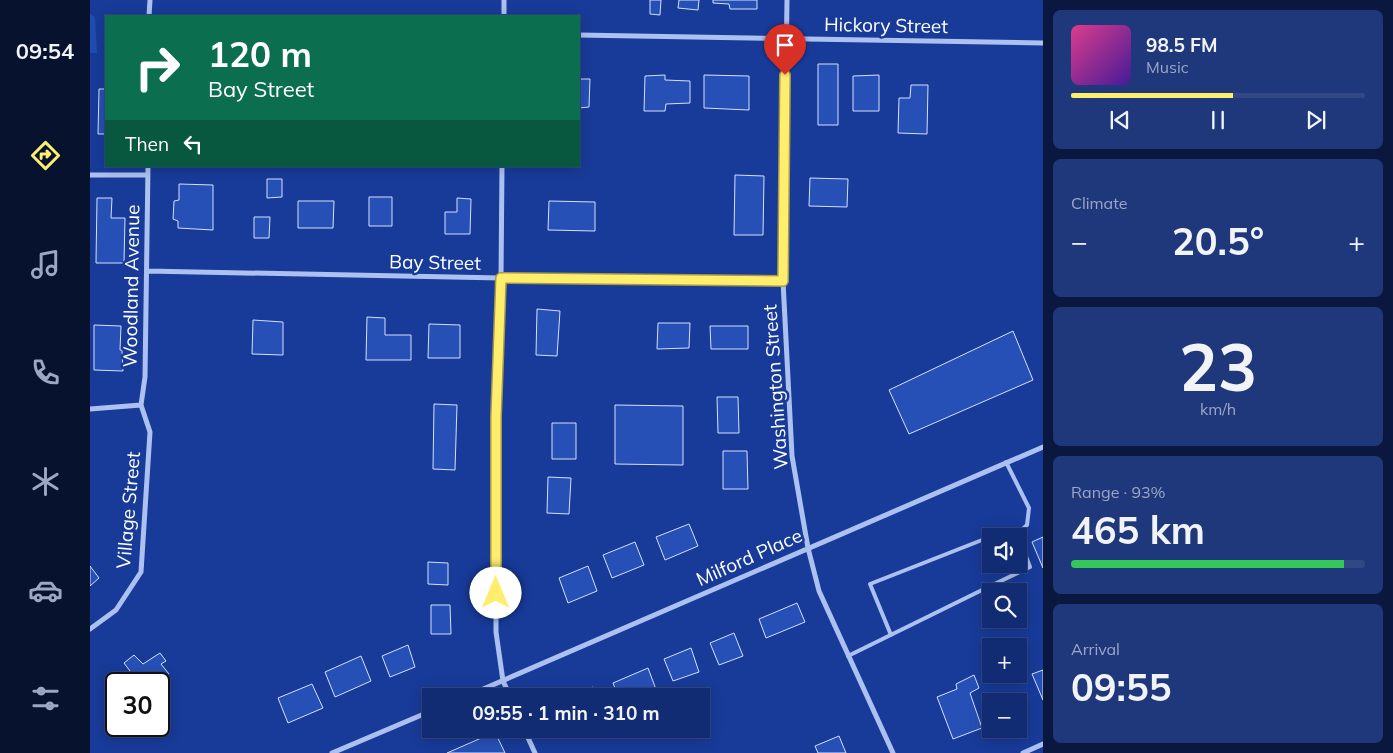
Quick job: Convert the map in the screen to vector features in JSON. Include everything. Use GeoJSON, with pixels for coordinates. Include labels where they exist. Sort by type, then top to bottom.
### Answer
{"type":"FeatureCollection","features":[{"type":"Feature","properties":{"kind":"street"},"geometry":{"type":"LineString","coordinates":[[149,15],[150,0]]}},
{"type":"Feature","properties":{"kind":"street"},"geometry":{"type":"LineString","coordinates":[[504,0],[504,15]]}},
{"type":"Feature","properties":{"kind":"street","name":"Washington Street"},"geometry":{"type":"LineString","coordinates":[[787,0],[783,281],[792,456],[808,548],[819,591],[893,753]]}},
{"type":"Feature","properties":{"kind":"street","name":"Hickory Street"},"geometry":{"type":"LineString","coordinates":[[580,35],[1043,43]]}},
{"type":"Feature","properties":{"kind":"street","name":"Woodland Avenue"},"geometry":{"type":"LineString","coordinates":[[141,405],[145,377],[148,167]]}},
{"type":"Feature","properties":{"kind":"street"},"geometry":{"type":"LineString","coordinates":[[502,167],[501,278],[496,417],[496,632],[507,688]]}},
{"type":"Feature","properties":{"kind":"street"},"geometry":{"type":"LineString","coordinates":[[90,175],[148,175]]}},
{"type":"Feature","properties":{"kind":"street","name":"Bay Street"},"geometry":{"type":"LineString","coordinates":[[147,271],[783,281]]}},
{"type":"Feature","properties":{"kind":"street"},"geometry":{"type":"LineString","coordinates":[[90,409],[141,405]]}},
{"type":"Feature","properties":{"kind":"street","name":"Village Street"},"geometry":{"type":"LineString","coordinates":[[90,629],[116,610],[141,572],[150,432],[141,405]]}},
{"type":"Feature","properties":{"kind":"street","name":"Milford Place"},"geometry":{"type":"LineString","coordinates":[[487,688],[1043,447]]}},
{"type":"Feature","properties":{"kind":"street"},"geometry":{"type":"LineString","coordinates":[[332,753],[422,715]]}},
{"type":"Feature","properties":{"kind":"street"},"geometry":{"type":"LineString","coordinates":[[528,738],[535,753]]}},
{"type":"Feature","properties":{"kind":"street"},"geometry":{"type":"LineString","coordinates":[[1023,753],[1043,744]]}},
{"type":"Feature","properties":{"kind":"lane"},"geometry":{"type":"LineString","coordinates":[[1006,462],[1029,508],[1027,525],[1025,528]]}},
{"type":"Feature","properties":{"kind":"lane"},"geometry":{"type":"LineString","coordinates":[[891,635],[870,584],[982,539]]}},
{"type":"Feature","properties":{"kind":"lane"},"geometry":{"type":"LineString","coordinates":[[848,656],[1020,573]]}},
{"type":"Feature","properties":{"kind":"shaded area"},"geometry":{"type":"Polygon","coordinates":[[[90,14],[95,17],[97,53],[90,53],[90,14]]]}},
{"type":"Feature","properties":{"kind":"building"},"geometry":{"type":"Polygon","coordinates":[[[650,0],[661,0],[660,15],[650,14],[650,0]]]}},
{"type":"Feature","properties":{"kind":"building"},"geometry":{"type":"Polygon","coordinates":[[[679,0],[699,0],[698,10],[678,8],[679,0]]]}},
{"type":"Feature","properties":{"kind":"building"},"geometry":{"type":"Polygon","coordinates":[[[713,0],[757,0],[757,9],[730,9],[729,4],[713,3],[713,0]]]}},
{"type":"Feature","properties":{"kind":"building"},"geometry":{"type":"Polygon","coordinates":[[[818,64],[838,64],[838,125],[818,125],[818,64]]]}},
{"type":"Feature","properties":{"kind":"building"},"geometry":{"type":"Polygon","coordinates":[[[665,75],[665,80],[690,81],[690,103],[666,104],[665,111],[644,111],[645,76],[665,75]]]}},
{"type":"Feature","properties":{"kind":"building"},"geometry":{"type":"Polygon","coordinates":[[[704,75],[749,76],[749,110],[704,108],[704,75]]]}},
{"type":"Feature","properties":{"kind":"building"},"geometry":{"type":"Polygon","coordinates":[[[879,75],[879,111],[853,111],[853,76],[879,75]]]}},
{"type":"Feature","properties":{"kind":"building"},"geometry":{"type":"Polygon","coordinates":[[[580,79],[590,79],[589,107],[580,108],[580,79]]]}},
{"type":"Feature","properties":{"kind":"building"},"geometry":{"type":"Polygon","coordinates":[[[911,85],[928,85],[927,134],[898,133],[899,98],[910,98],[911,85]]]}},
{"type":"Feature","properties":{"kind":"building"},"geometry":{"type":"Polygon","coordinates":[[[99,89],[105,89],[105,134],[98,134],[99,89]]]}},
{"type":"Feature","properties":{"kind":"building"},"geometry":{"type":"Polygon","coordinates":[[[735,175],[764,176],[763,235],[734,235],[735,175]]]}},
{"type":"Feature","properties":{"kind":"building"},"geometry":{"type":"Polygon","coordinates":[[[810,178],[848,179],[847,207],[809,206],[810,178]]]}},
{"type":"Feature","properties":{"kind":"building"},"geometry":{"type":"Polygon","coordinates":[[[267,179],[282,179],[282,197],[267,198],[267,179]]]}},
{"type":"Feature","properties":{"kind":"building"},"geometry":{"type":"Polygon","coordinates":[[[179,184],[213,185],[213,230],[178,228],[178,221],[173,219],[174,201],[179,200],[179,184]]]}},
{"type":"Feature","properties":{"kind":"building"},"geometry":{"type":"Polygon","coordinates":[[[369,197],[392,197],[392,226],[369,226],[369,197]]]}},
{"type":"Feature","properties":{"kind":"building"},"geometry":{"type":"Polygon","coordinates":[[[97,198],[112,198],[111,218],[125,218],[124,263],[96,263],[97,198]]]}},
{"type":"Feature","properties":{"kind":"building"},"geometry":{"type":"Polygon","coordinates":[[[457,198],[471,199],[470,234],[445,234],[445,212],[457,212],[457,198]]]}},
{"type":"Feature","properties":{"kind":"building"},"geometry":{"type":"Polygon","coordinates":[[[298,201],[334,201],[333,228],[298,228],[298,201]]]}},
{"type":"Feature","properties":{"kind":"building"},"geometry":{"type":"Polygon","coordinates":[[[549,201],[595,202],[595,231],[548,230],[549,201]]]}},
{"type":"Feature","properties":{"kind":"building"},"geometry":{"type":"Polygon","coordinates":[[[254,217],[270,217],[269,238],[254,238],[254,217]]]}},
{"type":"Feature","properties":{"kind":"building"},"geometry":{"type":"Polygon","coordinates":[[[537,309],[560,311],[557,356],[536,355],[537,309]]]}},
{"type":"Feature","properties":{"kind":"building"},"geometry":{"type":"Polygon","coordinates":[[[367,317],[385,318],[385,335],[411,335],[411,360],[366,360],[367,317]]]}},
{"type":"Feature","properties":{"kind":"building"},"geometry":{"type":"Polygon","coordinates":[[[253,320],[283,322],[283,355],[252,354],[253,320]]]}},
{"type":"Feature","properties":{"kind":"building"},"geometry":{"type":"Polygon","coordinates":[[[658,323],[690,323],[689,348],[657,349],[658,323]]]}},
{"type":"Feature","properties":{"kind":"building"},"geometry":{"type":"Polygon","coordinates":[[[429,324],[460,325],[460,358],[428,358],[429,324]]]}},
{"type":"Feature","properties":{"kind":"building"},"geometry":{"type":"Polygon","coordinates":[[[94,325],[121,326],[120,350],[122,350],[123,371],[94,370],[94,325]]]}},
{"type":"Feature","properties":{"kind":"building"},"geometry":{"type":"Polygon","coordinates":[[[710,326],[748,326],[748,349],[711,349],[710,326]]]}},
{"type":"Feature","properties":{"kind":"building"},"geometry":{"type":"Polygon","coordinates":[[[1013,331],[1033,380],[909,434],[889,390],[1013,331]]]}},
{"type":"Feature","properties":{"kind":"building"},"geometry":{"type":"Polygon","coordinates":[[[717,397],[738,397],[739,433],[718,433],[717,397]]]}},
{"type":"Feature","properties":{"kind":"building"},"geometry":{"type":"Polygon","coordinates":[[[434,404],[457,405],[455,470],[433,469],[434,404]]]}},
{"type":"Feature","properties":{"kind":"building"},"geometry":{"type":"Polygon","coordinates":[[[615,405],[683,406],[683,465],[615,464],[615,405]]]}},
{"type":"Feature","properties":{"kind":"building"},"geometry":{"type":"Polygon","coordinates":[[[552,423],[576,423],[576,459],[552,459],[552,423]]]}},
{"type":"Feature","properties":{"kind":"building"},"geometry":{"type":"Polygon","coordinates":[[[723,451],[747,451],[748,489],[723,489],[723,451]]]}},
{"type":"Feature","properties":{"kind":"building"},"geometry":{"type":"Polygon","coordinates":[[[548,477],[571,478],[569,514],[547,513],[548,477]]]}},
{"type":"Feature","properties":{"kind":"building"},"geometry":{"type":"Polygon","coordinates":[[[689,524],[698,546],[665,560],[656,537],[689,524]]]}},
{"type":"Feature","properties":{"kind":"building"},"geometry":{"type":"Polygon","coordinates":[[[1043,537],[1043,568],[1032,542],[1043,537]]]}},
{"type":"Feature","properties":{"kind":"building"},"geometry":{"type":"Polygon","coordinates":[[[635,542],[644,565],[612,578],[603,555],[635,542]]]}},
{"type":"Feature","properties":{"kind":"building"},"geometry":{"type":"Polygon","coordinates":[[[428,562],[448,563],[448,585],[428,584],[428,562]]]}},
{"type":"Feature","properties":{"kind":"building"},"geometry":{"type":"Polygon","coordinates":[[[90,566],[99,578],[90,586],[90,566]]]}},
{"type":"Feature","properties":{"kind":"building"},"geometry":{"type":"Polygon","coordinates":[[[588,566],[597,591],[568,603],[559,578],[588,566]]]}},
{"type":"Feature","properties":{"kind":"building"},"geometry":{"type":"Polygon","coordinates":[[[797,603],[805,622],[766,638],[759,619],[797,603]]]}},
{"type":"Feature","properties":{"kind":"building"},"geometry":{"type":"Polygon","coordinates":[[[431,605],[450,605],[451,634],[431,634],[431,605]]]}},
{"type":"Feature","properties":{"kind":"building"},"geometry":{"type":"Polygon","coordinates":[[[734,633],[743,656],[719,665],[710,643],[734,633]]]}},
{"type":"Feature","properties":{"kind":"building"},"geometry":{"type":"Polygon","coordinates":[[[408,645],[415,667],[390,677],[382,656],[408,645]]]}},
{"type":"Feature","properties":{"kind":"building"},"geometry":{"type":"Polygon","coordinates":[[[691,648],[699,672],[673,681],[664,659],[691,648]]]}},
{"type":"Feature","properties":{"kind":"building"},"geometry":{"type":"Polygon","coordinates":[[[160,653],[166,661],[161,664],[167,672],[129,672],[124,663],[134,655],[143,664],[160,653]]]}},
{"type":"Feature","properties":{"kind":"building"},"geometry":{"type":"Polygon","coordinates":[[[361,656],[371,681],[335,697],[325,672],[361,656]]]}},
{"type":"Feature","properties":{"kind":"building"},"geometry":{"type":"Polygon","coordinates":[[[648,668],[656,688],[615,688],[613,683],[648,668]]]}},
{"type":"Feature","properties":{"kind":"building"},"geometry":{"type":"Polygon","coordinates":[[[1043,670],[1043,700],[1032,674],[1043,670]]]}},
{"type":"Feature","properties":{"kind":"building"},"geometry":{"type":"Polygon","coordinates":[[[974,675],[979,688],[970,693],[982,728],[953,739],[937,697],[957,689],[956,684],[974,675]]]}},
{"type":"Feature","properties":{"kind":"building"},"geometry":{"type":"Polygon","coordinates":[[[312,684],[323,708],[288,723],[278,698],[312,684]]]}},
{"type":"Feature","properties":{"kind":"building"},"geometry":{"type":"Polygon","coordinates":[[[839,736],[846,753],[818,753],[815,746],[839,736]]]}},
{"type":"Feature","properties":{"kind":"building"},"geometry":{"type":"Polygon","coordinates":[[[481,738],[498,738],[505,753],[447,753],[481,738]]]}},
{"type":"Feature","properties":{"kind":"route"},"geometry":{"type":"LineString","coordinates":[[496,593],[496,417],[501,278],[783,281],[785,75]]}}]}
